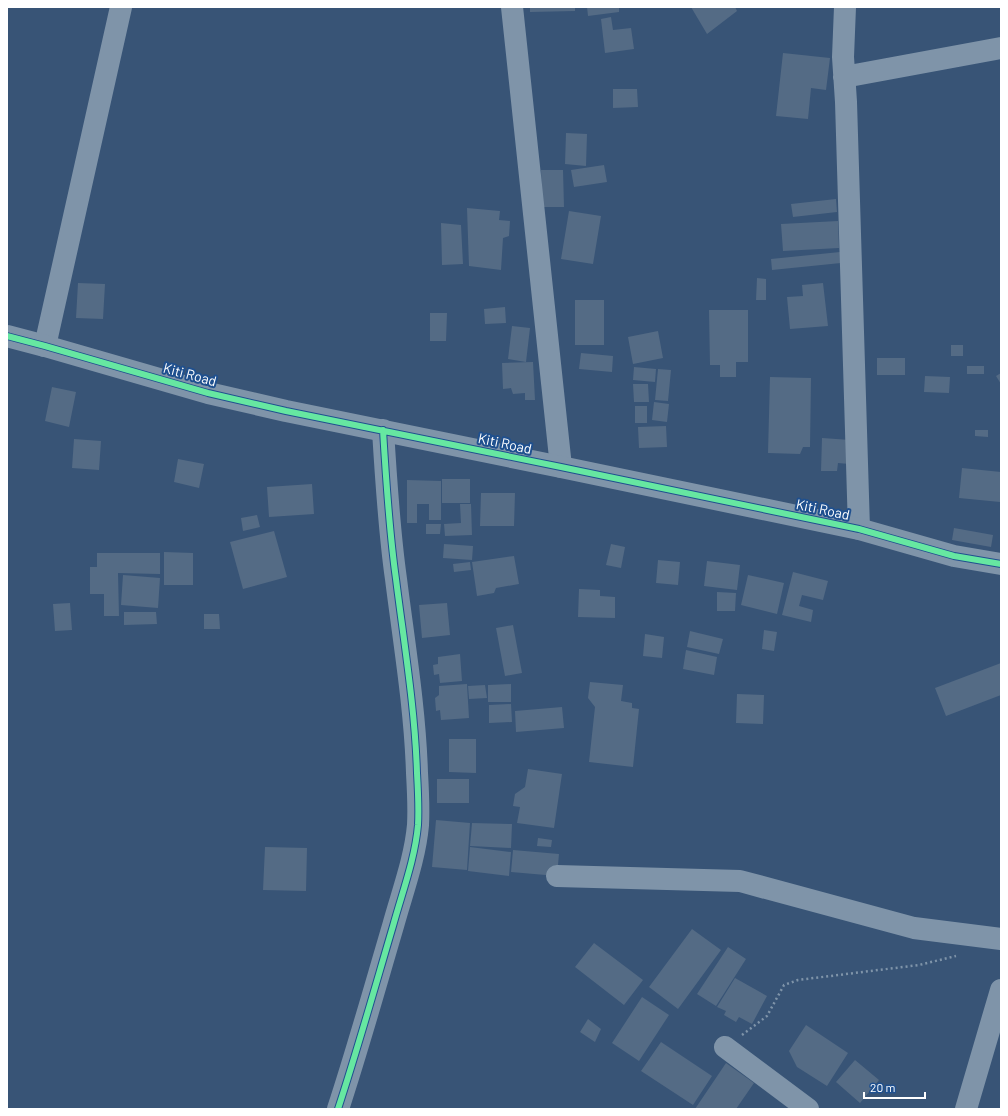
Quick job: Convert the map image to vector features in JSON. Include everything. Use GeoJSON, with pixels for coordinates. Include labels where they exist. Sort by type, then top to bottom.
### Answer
{"type":"FeatureCollection","features":[{"type":"Feature","properties":{"kind":"street"},"geometry":{"type":"LineString","coordinates":[[45,346],[121,7]]}},
{"type":"Feature","properties":{"kind":"street"},"geometry":{"type":"LineString","coordinates":[[512,7],[561,467]]}},
{"type":"Feature","properties":{"kind":"street"},"geometry":{"type":"LineString","coordinates":[[846,7],[843,57],[859,529]]}},
{"type":"Feature","properties":{"kind":"street"},"geometry":{"type":"LineString","coordinates":[[844,77],[1001,48]]}},
{"type":"Feature","properties":{"kind":"street","name":"Kiti Road"},"geometry":{"type":"LineString","coordinates":[[7,336],[208,392],[286,411],[859,529],[954,556],[1001,564]]}},
{"type":"Feature","properties":{"kind":"street"},"geometry":{"type":"LineString","coordinates":[[338,1109],[359,1044],[408,873],[416,844],[418,824],[416,744],[388,504],[383,430]]}},
{"type":"Feature","properties":{"kind":"street"},"geometry":{"type":"LineString","coordinates":[[557,876],[740,882],[914,928],[1001,939]]}},
{"type":"Feature","properties":{"kind":"street"},"geometry":{"type":"LineString","coordinates":[[966,1109],[1001,990]]}},
{"type":"Feature","properties":{"kind":"street"},"geometry":{"type":"LineString","coordinates":[[726,1047],[808,1109]]}},
{"type":"Feature","properties":{"kind":"path"},"geometry":{"type":"LineString","coordinates":[[726,1047],[767,1016],[784,986],[798,980],[919,965],[956,956]]}},
{"type":"Feature","properties":{"kind":"building"},"geometry":{"type":"Polygon","coordinates":[[[530,7],[575,7],[575,11],[530,12],[530,7]]]}},
{"type":"Feature","properties":{"kind":"building"},"geometry":{"type":"Polygon","coordinates":[[[587,7],[619,7],[619,12],[588,16],[587,7]]]}},
{"type":"Feature","properties":{"kind":"building"},"geometry":{"type":"Polygon","coordinates":[[[691,7],[735,7],[737,11],[707,34],[691,7]]]}},
{"type":"Feature","properties":{"kind":"building"},"geometry":{"type":"Polygon","coordinates":[[[611,17],[613,30],[631,28],[634,49],[605,53],[601,19],[611,17]]]}},
{"type":"Feature","properties":{"kind":"building"},"geometry":{"type":"Polygon","coordinates":[[[783,53],[830,58],[826,90],[811,88],[808,119],[776,116],[783,53]]]}},
{"type":"Feature","properties":{"kind":"building"},"geometry":{"type":"Polygon","coordinates":[[[613,89],[637,89],[638,107],[613,108],[613,89]]]}},
{"type":"Feature","properties":{"kind":"building"},"geometry":{"type":"Polygon","coordinates":[[[566,133],[587,134],[586,166],[565,164],[566,133]]]}},
{"type":"Feature","properties":{"kind":"building"},"geometry":{"type":"Polygon","coordinates":[[[604,165],[607,182],[574,187],[571,170],[604,165]]]}},
{"type":"Feature","properties":{"kind":"building"},"geometry":{"type":"Polygon","coordinates":[[[541,170],[563,170],[564,207],[542,207],[541,170]]]}},
{"type":"Feature","properties":{"kind":"building"},"geometry":{"type":"Polygon","coordinates":[[[836,199],[837,212],[793,217],[791,204],[836,199]]]}},
{"type":"Feature","properties":{"kind":"building"},"geometry":{"type":"Polygon","coordinates":[[[467,208],[500,211],[499,220],[510,221],[509,236],[503,238],[501,270],[469,266],[467,208]]]}},
{"type":"Feature","properties":{"kind":"building"},"geometry":{"type":"Polygon","coordinates":[[[569,211],[601,216],[593,264],[561,259],[569,211]]]}},
{"type":"Feature","properties":{"kind":"building"},"geometry":{"type":"Polygon","coordinates":[[[838,221],[839,248],[783,251],[781,224],[838,221]]]}},
{"type":"Feature","properties":{"kind":"building"},"geometry":{"type":"Polygon","coordinates":[[[441,223],[461,225],[463,264],[442,265],[441,223]]]}},
{"type":"Feature","properties":{"kind":"building"},"geometry":{"type":"Polygon","coordinates":[[[840,252],[841,263],[772,270],[771,259],[840,252]]]}},
{"type":"Feature","properties":{"kind":"building"},"geometry":{"type":"Polygon","coordinates":[[[757,278],[766,279],[766,300],[756,300],[757,278]]]}},
{"type":"Feature","properties":{"kind":"building"},"geometry":{"type":"Polygon","coordinates":[[[78,283],[105,284],[103,319],[76,318],[78,283]]]}},
{"type":"Feature","properties":{"kind":"building"},"geometry":{"type":"Polygon","coordinates":[[[823,283],[828,326],[790,329],[787,297],[803,296],[802,285],[823,283]]]}},
{"type":"Feature","properties":{"kind":"building"},"geometry":{"type":"Polygon","coordinates":[[[575,300],[604,300],[604,345],[575,345],[575,300]]]}},
{"type":"Feature","properties":{"kind":"building"},"geometry":{"type":"Polygon","coordinates":[[[505,307],[506,323],[485,324],[484,309],[505,307]]]}},
{"type":"Feature","properties":{"kind":"building"},"geometry":{"type":"Polygon","coordinates":[[[709,310],[748,310],[748,362],[736,362],[736,377],[720,377],[720,365],[710,365],[709,310]]]}},
{"type":"Feature","properties":{"kind":"building"},"geometry":{"type":"Polygon","coordinates":[[[430,313],[447,313],[446,341],[430,341],[430,313]]]}},
{"type":"Feature","properties":{"kind":"building"},"geometry":{"type":"Polygon","coordinates":[[[512,326],[530,328],[526,362],[508,359],[512,326]]]}},
{"type":"Feature","properties":{"kind":"building"},"geometry":{"type":"Polygon","coordinates":[[[658,331],[663,358],[633,364],[628,337],[658,331]]]}},
{"type":"Feature","properties":{"kind":"building"},"geometry":{"type":"Polygon","coordinates":[[[951,345],[963,345],[963,356],[951,356],[951,345]]]}},
{"type":"Feature","properties":{"kind":"building"},"geometry":{"type":"Polygon","coordinates":[[[581,353],[613,356],[612,372],[579,369],[581,353]]]}},
{"type":"Feature","properties":{"kind":"building"},"geometry":{"type":"Polygon","coordinates":[[[877,358],[905,358],[905,375],[877,375],[877,358]]]}},
{"type":"Feature","properties":{"kind":"building"},"geometry":{"type":"Polygon","coordinates":[[[533,362],[535,400],[525,400],[525,393],[513,394],[511,388],[503,389],[502,363],[533,362]]]}},
{"type":"Feature","properties":{"kind":"building"},"geometry":{"type":"Polygon","coordinates":[[[967,366],[984,366],[984,374],[967,374],[967,366]]]}},
{"type":"Feature","properties":{"kind":"building"},"geometry":{"type":"Polygon","coordinates":[[[634,367],[656,369],[655,382],[633,380],[634,367]]]}},
{"type":"Feature","properties":{"kind":"building"},"geometry":{"type":"Polygon","coordinates":[[[658,369],[671,370],[668,401],[655,400],[658,369]]]}},
{"type":"Feature","properties":{"kind":"building"},"geometry":{"type":"Polygon","coordinates":[[[1001,373],[1001,384],[996,376],[1001,373]]]}},
{"type":"Feature","properties":{"kind":"building"},"geometry":{"type":"Polygon","coordinates":[[[925,376],[950,377],[949,393],[924,392],[925,376]]]}},
{"type":"Feature","properties":{"kind":"building"},"geometry":{"type":"Polygon","coordinates":[[[770,377],[811,378],[810,447],[803,447],[800,454],[768,453],[770,377]]]}},
{"type":"Feature","properties":{"kind":"building"},"geometry":{"type":"Polygon","coordinates":[[[633,384],[648,384],[649,402],[634,402],[633,384]]]}},
{"type":"Feature","properties":{"kind":"building"},"geometry":{"type":"Polygon","coordinates":[[[52,387],[76,392],[69,427],[45,421],[52,387]]]}},
{"type":"Feature","properties":{"kind":"building"},"geometry":{"type":"Polygon","coordinates":[[[654,402],[669,404],[667,422],[652,420],[654,402]]]}},
{"type":"Feature","properties":{"kind":"building"},"geometry":{"type":"Polygon","coordinates":[[[635,406],[647,406],[647,423],[635,423],[635,406]]]}},
{"type":"Feature","properties":{"kind":"building"},"geometry":{"type":"Polygon","coordinates":[[[666,426],[667,447],[639,448],[638,427],[666,426]]]}},
{"type":"Feature","properties":{"kind":"building"},"geometry":{"type":"Polygon","coordinates":[[[975,430],[988,430],[988,437],[975,436],[975,430]]]}},
{"type":"Feature","properties":{"kind":"building"},"geometry":{"type":"Polygon","coordinates":[[[822,438],[850,440],[849,464],[838,463],[837,471],[821,471],[822,438]]]}},
{"type":"Feature","properties":{"kind":"building"},"geometry":{"type":"Polygon","coordinates":[[[74,439],[101,441],[99,470],[72,468],[74,439]]]}},
{"type":"Feature","properties":{"kind":"building"},"geometry":{"type":"Polygon","coordinates":[[[178,459],[204,464],[199,488],[174,482],[178,459]]]}},
{"type":"Feature","properties":{"kind":"building"},"geometry":{"type":"Polygon","coordinates":[[[962,468],[1001,472],[1000,502],[959,498],[962,468]]]}},
{"type":"Feature","properties":{"kind":"building"},"geometry":{"type":"Polygon","coordinates":[[[442,479],[470,479],[470,503],[442,503],[442,479]]]}},
{"type":"Feature","properties":{"kind":"building"},"geometry":{"type":"Polygon","coordinates":[[[407,480],[441,481],[441,520],[429,520],[429,504],[417,504],[417,523],[407,523],[407,480]]]}},
{"type":"Feature","properties":{"kind":"building"},"geometry":{"type":"Polygon","coordinates":[[[312,484],[314,514],[269,517],[267,487],[312,484]]]}},
{"type":"Feature","properties":{"kind":"building"},"geometry":{"type":"Polygon","coordinates":[[[481,493],[515,493],[514,526],[480,526],[481,493]]]}},
{"type":"Feature","properties":{"kind":"building"},"geometry":{"type":"Polygon","coordinates":[[[460,504],[471,504],[472,535],[445,536],[444,524],[461,523],[460,504]]]}},
{"type":"Feature","properties":{"kind":"building"},"geometry":{"type":"Polygon","coordinates":[[[257,515],[260,527],[243,531],[241,518],[257,515]]]}},
{"type":"Feature","properties":{"kind":"building"},"geometry":{"type":"Polygon","coordinates":[[[426,524],[441,524],[440,534],[426,534],[426,524]]]}},
{"type":"Feature","properties":{"kind":"building"},"geometry":{"type":"Polygon","coordinates":[[[954,528],[993,535],[991,547],[952,540],[954,528]]]}},
{"type":"Feature","properties":{"kind":"building"},"geometry":{"type":"Polygon","coordinates":[[[274,531],[287,577],[243,589],[230,542],[274,531]]]}},
{"type":"Feature","properties":{"kind":"building"},"geometry":{"type":"Polygon","coordinates":[[[444,544],[473,546],[472,560],[443,558],[444,544]]]}},
{"type":"Feature","properties":{"kind":"building"},"geometry":{"type":"Polygon","coordinates":[[[611,544],[625,547],[621,568],[606,565],[611,544]]]}},
{"type":"Feature","properties":{"kind":"building"},"geometry":{"type":"Polygon","coordinates":[[[164,552],[193,553],[193,585],[164,585],[164,552]]]}},
{"type":"Feature","properties":{"kind":"building"},"geometry":{"type":"Polygon","coordinates":[[[97,553],[160,553],[160,574],[118,573],[119,616],[104,616],[104,594],[90,594],[90,567],[97,567],[97,553]]]}},
{"type":"Feature","properties":{"kind":"building"},"geometry":{"type":"Polygon","coordinates":[[[514,556],[519,584],[496,588],[494,593],[477,596],[472,562],[514,556]]]}},
{"type":"Feature","properties":{"kind":"building"},"geometry":{"type":"Polygon","coordinates":[[[658,560],[680,562],[678,585],[656,583],[658,560]]]}},
{"type":"Feature","properties":{"kind":"building"},"geometry":{"type":"Polygon","coordinates":[[[707,561],[740,565],[737,590],[704,586],[707,561]]]}},
{"type":"Feature","properties":{"kind":"building"},"geometry":{"type":"Polygon","coordinates":[[[470,562],[471,570],[454,572],[453,564],[470,562]]]}},
{"type":"Feature","properties":{"kind":"building"},"geometry":{"type":"Polygon","coordinates":[[[793,572],[828,581],[823,600],[802,595],[799,606],[813,610],[811,622],[782,615],[793,572]]]}},
{"type":"Feature","properties":{"kind":"building"},"geometry":{"type":"Polygon","coordinates":[[[123,575],[160,578],[158,608],[121,605],[123,575]]]}},
{"type":"Feature","properties":{"kind":"building"},"geometry":{"type":"Polygon","coordinates":[[[748,575],[784,583],[777,614],[741,605],[748,575]]]}},
{"type":"Feature","properties":{"kind":"building"},"geometry":{"type":"Polygon","coordinates":[[[579,589],[600,590],[600,596],[615,597],[615,618],[578,617],[579,589]]]}},
{"type":"Feature","properties":{"kind":"building"},"geometry":{"type":"Polygon","coordinates":[[[717,592],[736,593],[735,611],[717,611],[717,592]]]}},
{"type":"Feature","properties":{"kind":"building"},"geometry":{"type":"Polygon","coordinates":[[[70,603],[72,630],[55,631],[53,604],[70,603]]]}},
{"type":"Feature","properties":{"kind":"building"},"geometry":{"type":"Polygon","coordinates":[[[447,603],[450,635],[422,638],[419,605],[447,603]]]}},
{"type":"Feature","properties":{"kind":"building"},"geometry":{"type":"Polygon","coordinates":[[[124,612],[156,612],[157,624],[124,625],[124,612]]]}},
{"type":"Feature","properties":{"kind":"building"},"geometry":{"type":"Polygon","coordinates":[[[204,614],[219,614],[220,629],[204,629],[204,614]]]}},
{"type":"Feature","properties":{"kind":"building"},"geometry":{"type":"Polygon","coordinates":[[[513,625],[522,673],[505,676],[496,628],[513,625]]]}},
{"type":"Feature","properties":{"kind":"building"},"geometry":{"type":"Polygon","coordinates":[[[764,630],[777,632],[774,651],[762,649],[764,630]]]}},
{"type":"Feature","properties":{"kind":"building"},"geometry":{"type":"Polygon","coordinates":[[[690,631],[723,639],[719,654],[687,647],[690,631]]]}},
{"type":"Feature","properties":{"kind":"building"},"geometry":{"type":"Polygon","coordinates":[[[645,634],[664,637],[662,658],[643,656],[645,634]]]}},
{"type":"Feature","properties":{"kind":"building"},"geometry":{"type":"Polygon","coordinates":[[[686,650],[717,657],[714,675],[683,669],[686,650]]]}},
{"type":"Feature","properties":{"kind":"building"},"geometry":{"type":"Polygon","coordinates":[[[460,654],[462,681],[440,683],[439,674],[434,675],[433,665],[438,664],[438,657],[460,654]]]}},
{"type":"Feature","properties":{"kind":"building"},"geometry":{"type":"Polygon","coordinates":[[[1001,663],[1001,695],[946,716],[935,688],[1001,663]]]}},
{"type":"Feature","properties":{"kind":"building"},"geometry":{"type":"Polygon","coordinates":[[[590,682],[623,685],[621,701],[632,703],[632,708],[639,709],[633,767],[589,762],[595,707],[588,698],[590,682]]]}},
{"type":"Feature","properties":{"kind":"building"},"geometry":{"type":"Polygon","coordinates":[[[467,684],[469,718],[441,720],[440,710],[436,711],[435,698],[439,695],[439,686],[467,684]]]}},
{"type":"Feature","properties":{"kind":"building"},"geometry":{"type":"Polygon","coordinates":[[[511,684],[511,702],[488,702],[488,685],[511,684]]]}},
{"type":"Feature","properties":{"kind":"building"},"geometry":{"type":"Polygon","coordinates":[[[485,685],[487,698],[469,699],[468,686],[485,685]]]}},
{"type":"Feature","properties":{"kind":"building"},"geometry":{"type":"Polygon","coordinates":[[[737,694],[764,695],[763,724],[736,723],[737,694]]]}},
{"type":"Feature","properties":{"kind":"building"},"geometry":{"type":"Polygon","coordinates":[[[511,704],[512,722],[489,723],[489,705],[511,704]]]}},
{"type":"Feature","properties":{"kind":"building"},"geometry":{"type":"Polygon","coordinates":[[[562,707],[564,728],[516,732],[515,711],[562,707]]]}},
{"type":"Feature","properties":{"kind":"building"},"geometry":{"type":"Polygon","coordinates":[[[449,739],[476,739],[476,773],[449,772],[449,739]]]}},
{"type":"Feature","properties":{"kind":"building"},"geometry":{"type":"Polygon","coordinates":[[[528,769],[562,774],[554,828],[517,823],[520,807],[513,806],[515,794],[525,787],[528,769]]]}},
{"type":"Feature","properties":{"kind":"building"},"geometry":{"type":"Polygon","coordinates":[[[437,779],[469,779],[469,803],[437,803],[437,779]]]}},
{"type":"Feature","properties":{"kind":"building"},"geometry":{"type":"Polygon","coordinates":[[[436,820],[470,823],[467,870],[432,867],[436,820]]]}},
{"type":"Feature","properties":{"kind":"building"},"geometry":{"type":"Polygon","coordinates":[[[472,823],[512,824],[511,848],[470,846],[472,823]]]}},
{"type":"Feature","properties":{"kind":"building"},"geometry":{"type":"Polygon","coordinates":[[[538,838],[552,840],[551,847],[537,846],[538,838]]]}},
{"type":"Feature","properties":{"kind":"building"},"geometry":{"type":"Polygon","coordinates":[[[265,847],[307,848],[306,891],[263,890],[265,847]]]}},
{"type":"Feature","properties":{"kind":"building"},"geometry":{"type":"Polygon","coordinates":[[[470,847],[511,852],[509,876],[468,871],[470,847]]]}},
{"type":"Feature","properties":{"kind":"building"},"geometry":{"type":"Polygon","coordinates":[[[513,850],[559,854],[557,876],[511,872],[513,850]]]}},
{"type":"Feature","properties":{"kind":"building"},"geometry":{"type":"Polygon","coordinates":[[[692,929],[721,950],[678,1009],[649,987],[692,929]]]}},
{"type":"Feature","properties":{"kind":"building"},"geometry":{"type":"Polygon","coordinates":[[[594,943],[643,980],[624,1005],[575,967],[594,943]]]}},
{"type":"Feature","properties":{"kind":"building"},"geometry":{"type":"Polygon","coordinates":[[[728,947],[746,959],[716,1006],[697,994],[728,947]]]}},
{"type":"Feature","properties":{"kind":"building"},"geometry":{"type":"Polygon","coordinates":[[[735,978],[767,996],[752,1024],[739,1017],[736,1022],[724,1015],[726,1011],[717,1007],[735,978]]]}},
{"type":"Feature","properties":{"kind":"building"},"geometry":{"type":"Polygon","coordinates":[[[642,997],[669,1015],[639,1061],[612,1043],[642,997]]]}},
{"type":"Feature","properties":{"kind":"building"},"geometry":{"type":"Polygon","coordinates":[[[588,1019],[601,1029],[595,1042],[580,1032],[588,1019]]]}},
{"type":"Feature","properties":{"kind":"building"},"geometry":{"type":"Polygon","coordinates":[[[806,1025],[848,1053],[827,1086],[797,1067],[789,1051],[806,1025]]]}},
{"type":"Feature","properties":{"kind":"building"},"geometry":{"type":"Polygon","coordinates":[[[661,1042],[712,1076],[693,1105],[641,1071],[661,1042]]]}},
{"type":"Feature","properties":{"kind":"building"},"geometry":{"type":"Polygon","coordinates":[[[855,1060],[879,1080],[860,1103],[836,1082],[855,1060]]]}},
{"type":"Feature","properties":{"kind":"building"},"geometry":{"type":"Polygon","coordinates":[[[726,1063],[754,1083],[736,1109],[695,1109],[726,1063]]]}},
{"type":"Feature","properties":{"kind":"cycle path"},"geometry":{"type":"LineString","coordinates":[[7,336],[208,393],[286,411],[859,529],[954,556],[1001,564]]}},
{"type":"Feature","properties":{"kind":"cycle path"},"geometry":{"type":"LineString","coordinates":[[338,1109],[408,876],[418,825],[418,792],[414,724],[391,542],[383,430]]}}]}
